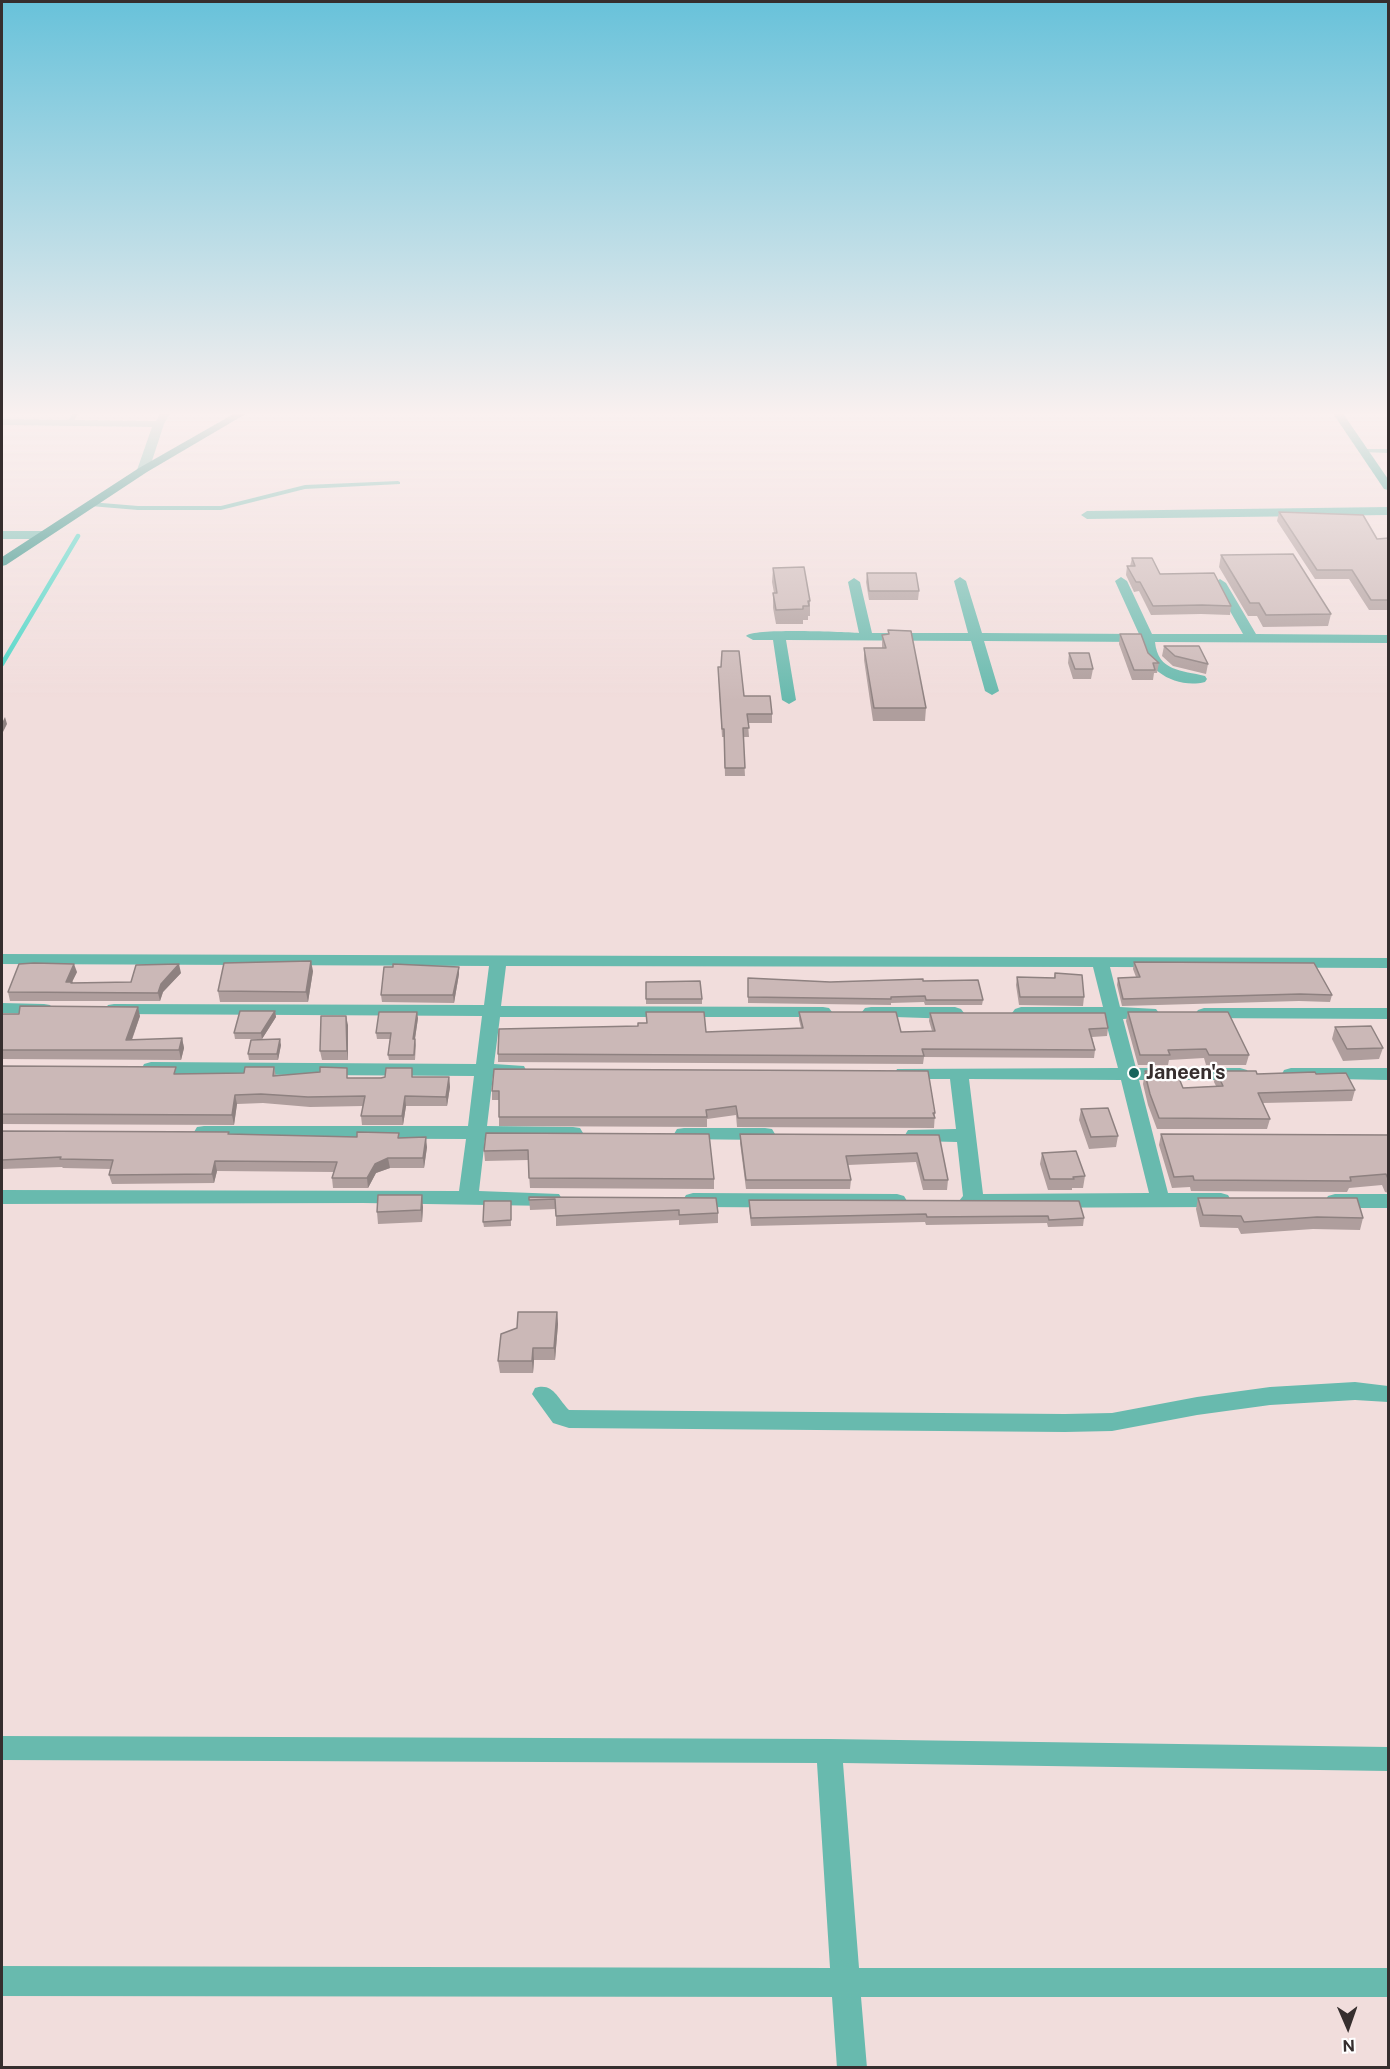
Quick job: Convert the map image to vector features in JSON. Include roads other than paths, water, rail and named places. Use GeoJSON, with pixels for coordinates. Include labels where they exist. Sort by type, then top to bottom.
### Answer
{"type":"FeatureCollection","features":[{"type":"Feature","properties":{"kind":"main road"},"geometry":{"type":"LineString","coordinates":[[2,562],[83,509]]}},
{"type":"Feature","properties":{"kind":"street"},"geometry":{"type":"LineString","coordinates":[[1087,514],[1389,511]]}},
{"type":"Feature","properties":{"kind":"street"},"geometry":{"type":"LineString","coordinates":[[2,535],[42,535]]}},
{"type":"Feature","properties":{"kind":"street"},"geometry":{"type":"LineString","coordinates":[[2,544],[29,544]]}},
{"type":"Feature","properties":{"kind":"street"},"geometry":{"type":"LineString","coordinates":[[960,581],[992,691]]}},
{"type":"Feature","properties":{"kind":"street"},"geometry":{"type":"LineString","coordinates":[[1121,581],[1148,639],[1149,650],[1160,669],[1176,676],[1200,679]]}},
{"type":"Feature","properties":{"kind":"street"},"geometry":{"type":"LineString","coordinates":[[854,582],[866,636]]}},
{"type":"Feature","properties":{"kind":"street"},"geometry":{"type":"LineString","coordinates":[[1220,583],[1252,639]]}},
{"type":"Feature","properties":{"kind":"street"},"geometry":{"type":"LineString","coordinates":[[779,635],[789,700]]}},
{"type":"Feature","properties":{"kind":"street"},"geometry":{"type":"LineString","coordinates":[[753,636],[1389,639]]}},
{"type":"Feature","properties":{"kind":"street"},"geometry":{"type":"LineString","coordinates":[[2,958],[1389,963]]}},
{"type":"Feature","properties":{"kind":"street"},"geometry":{"type":"LineString","coordinates":[[468,1198],[498,961]]}},
{"type":"Feature","properties":{"kind":"street"},"geometry":{"type":"LineString","coordinates":[[1100,962],[1160,1199]]}},
{"type":"Feature","properties":{"kind":"street"},"geometry":{"type":"LineString","coordinates":[[2,1008],[61,1009]]}},
{"type":"Feature","properties":{"kind":"street"},"geometry":{"type":"LineString","coordinates":[[97,1009],[969,1013]]}},
{"type":"Feature","properties":{"kind":"street"},"geometry":{"type":"LineString","coordinates":[[1005,1013],[1389,1014]]}},
{"type":"Feature","properties":{"kind":"street"},"geometry":{"type":"LineString","coordinates":[[131,1068],[531,1070]]}},
{"type":"Feature","properties":{"kind":"street"},"geometry":{"type":"LineString","coordinates":[[888,1073],[1389,1074]]}},
{"type":"Feature","properties":{"kind":"street"},"geometry":{"type":"LineString","coordinates":[[959,1073],[975,1201]]}},
{"type":"Feature","properties":{"kind":"street"},"geometry":{"type":"LineString","coordinates":[[180,1132],[596,1133]]}},
{"type":"Feature","properties":{"kind":"street"},"geometry":{"type":"LineString","coordinates":[[668,1134],[787,1135]]}},
{"type":"Feature","properties":{"kind":"street"},"geometry":{"type":"LineString","coordinates":[[895,1135],[966,1136]]}},
{"type":"Feature","properties":{"kind":"street"},"geometry":{"type":"LineString","coordinates":[[1143,1137],[1167,1137]]}},
{"type":"Feature","properties":{"kind":"street"},"geometry":{"type":"LineString","coordinates":[[2,1197],[574,1199]]}},
{"type":"Feature","properties":{"kind":"street"},"geometry":{"type":"LineString","coordinates":[[668,1199],[916,1201]]}},
{"type":"Feature","properties":{"kind":"street"},"geometry":{"type":"LineString","coordinates":[[951,1201],[1240,1200]]}},
{"type":"Feature","properties":{"kind":"street"},"geometry":{"type":"LineString","coordinates":[[1320,1201],[1389,1201]]}},
{"type":"Feature","properties":{"kind":"street"},"geometry":{"type":"LineString","coordinates":[[543,1394],[561,1417],[568,1419],[1065,1424],[1112,1422],[1197,1406],[1270,1396],[1355,1391],[1389,1394]]}},
{"type":"Feature","properties":{"kind":"street"},"geometry":{"type":"LineString","coordinates":[[2,1748],[829,1751],[1389,1759]]}},
{"type":"Feature","properties":{"kind":"street"},"geometry":{"type":"LineString","coordinates":[[829,1751],[852,2067]]}},
{"type":"Feature","properties":{"kind":"street"},"geometry":{"type":"LineString","coordinates":[[2,1981],[1389,1983]]}},
{"type":"Feature","properties":{"kind":"waterway"},"geometry":{"type":"LineString","coordinates":[[2,664],[78,536]]}},
{"type":"Feature","properties":{"kind":"place","name":"Janeen's"},"geometry":{"type":"Point","coordinates":[1134,1073]}}]}
